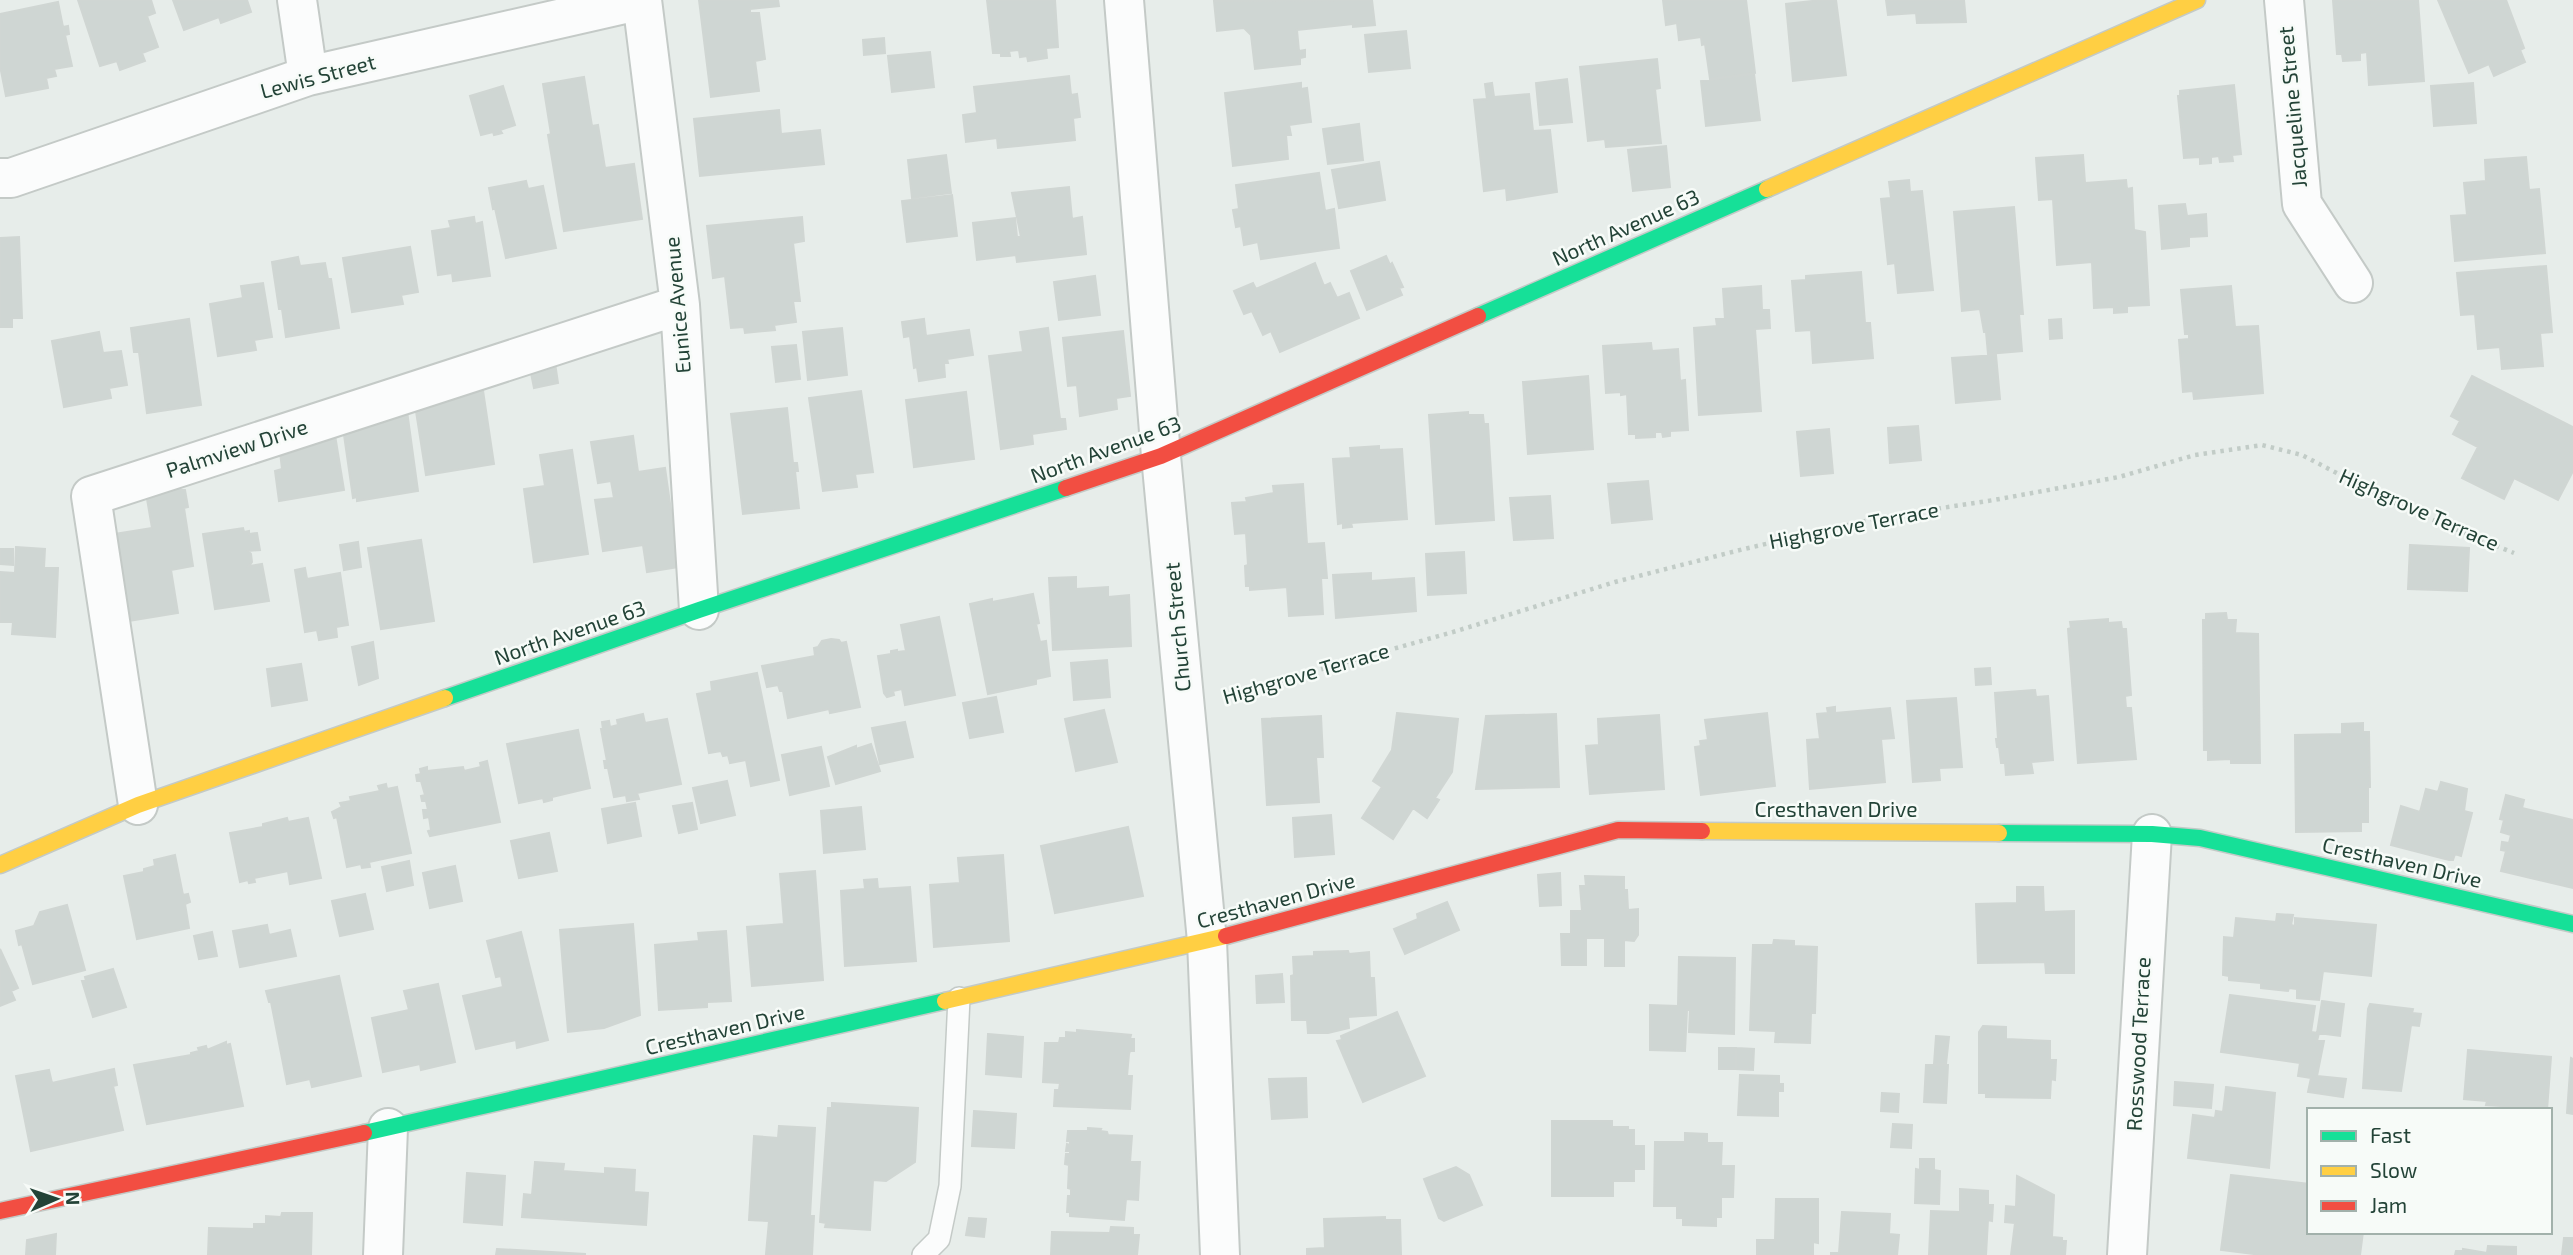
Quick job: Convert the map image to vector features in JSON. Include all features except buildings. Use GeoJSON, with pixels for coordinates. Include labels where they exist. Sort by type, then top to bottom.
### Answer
{"type":"FeatureCollection","features":[{"type":"Feature","properties":{"kind":"street"},"geometry":{"type":"LineString","coordinates":[[297,0],[308,76]]}},
{"type":"Feature","properties":{"kind":"street","name":"Lewis Street"},"geometry":{"type":"LineString","coordinates":[[0,178],[11,178],[308,76],[642,0]]}},
{"type":"Feature","properties":{"kind":"street","name":"Eunice Avenue"},"geometry":{"type":"LineString","coordinates":[[642,0],[680,305],[699,610]]}},
{"type":"Feature","properties":{"kind":"street","name":"Church Street"},"geometry":{"type":"LineString","coordinates":[[1124,0],[1161,456],[1207,941],[1220,1255]]}},
{"type":"Feature","properties":{"kind":"street","name":"North Avenue 63"},"geometry":{"type":"LineString","coordinates":[[0,865],[138,805],[699,610],[1161,456],[2197,0]]}},
{"type":"Feature","properties":{"kind":"street","name":"Jacqueline Street"},"geometry":{"type":"LineString","coordinates":[[2284,0],[2302,204],[2353,284]]}},
{"type":"Feature","properties":{"kind":"street","name":"Palmview Drive"},"geometry":{"type":"LineString","coordinates":[[138,805],[91,496],[680,305]]}},
{"type":"Feature","properties":{"kind":"street","name":"Cresthaven Drive"},"geometry":{"type":"LineString","coordinates":[[0,1211],[388,1128],[1207,941],[1618,830],[2152,834],[2200,838],[2573,924]]}},
{"type":"Feature","properties":{"kind":"street","name":"Rosswood Terrace"},"geometry":{"type":"LineString","coordinates":[[2127,1255],[2152,834]]}},
{"type":"Feature","properties":{"kind":"street"},"geometry":{"type":"LineString","coordinates":[[383,1255],[388,1128]]}},
{"type":"Feature","properties":{"kind":"lane"},"geometry":{"type":"LineString","coordinates":[[923,1255],[939,1239],[950,1186],[959,998]]}},
{"type":"Feature","properties":{"kind":"path","name":"Highgrove Terrace"},"geometry":{"type":"LineString","coordinates":[[1185,706],[1453,632],[1615,582],[1744,549],[1883,517],[2119,477],[2195,455],[2262,444],[2302,454],[2406,509],[2514,553]]}},
{"type":"Feature","properties":{"kind":"traffic: fast"},"geometry":{"type":"LineString","coordinates":[[1478,316],[1767,189]]}},
{"type":"Feature","properties":{"kind":"traffic: fast"},"geometry":{"type":"LineString","coordinates":[[445,698],[1066,488]]}},
{"type":"Feature","properties":{"kind":"traffic: fast"},"geometry":{"type":"LineString","coordinates":[[1999,833],[2152,834],[2200,838],[2573,924]]}},
{"type":"Feature","properties":{"kind":"traffic: fast"},"geometry":{"type":"LineString","coordinates":[[364,1133],[945,1001]]}},
{"type":"Feature","properties":{"kind":"traffic: slow"},"geometry":{"type":"LineString","coordinates":[[1767,189],[2197,0]]}},
{"type":"Feature","properties":{"kind":"traffic: slow"},"geometry":{"type":"LineString","coordinates":[[0,865],[138,805],[445,698]]}},
{"type":"Feature","properties":{"kind":"traffic: slow"},"geometry":{"type":"LineString","coordinates":[[1702,831],[1999,833]]}},
{"type":"Feature","properties":{"kind":"traffic: slow"},"geometry":{"type":"LineString","coordinates":[[945,1001],[1226,936]]}},
{"type":"Feature","properties":{"kind":"traffic: jam"},"geometry":{"type":"LineString","coordinates":[[1066,488],[1161,456],[1478,316]]}},
{"type":"Feature","properties":{"kind":"traffic: jam"},"geometry":{"type":"LineString","coordinates":[[1226,936],[1618,830],[1702,831]]}},
{"type":"Feature","properties":{"kind":"traffic: jam"},"geometry":{"type":"LineString","coordinates":[[0,1211],[364,1133]]}}]}
